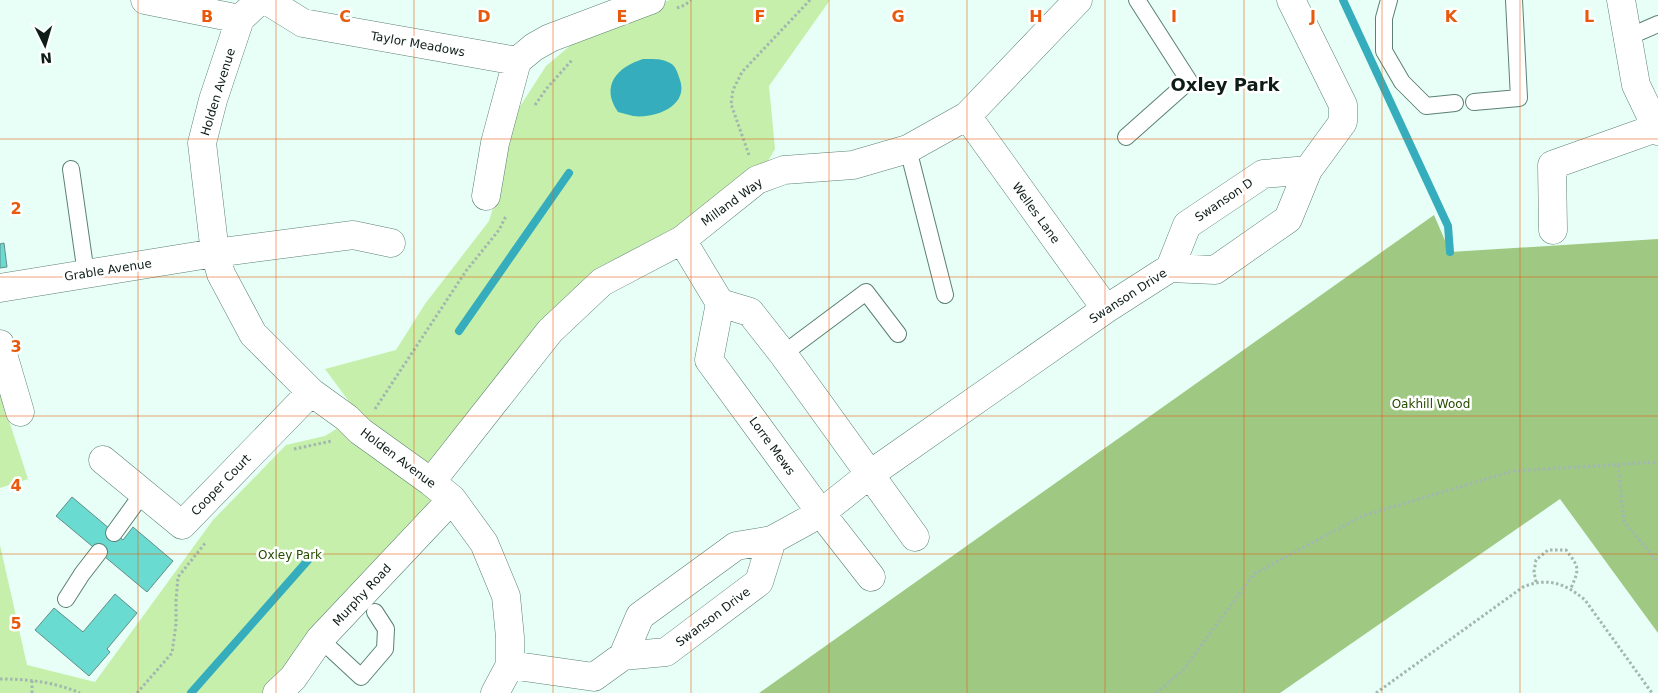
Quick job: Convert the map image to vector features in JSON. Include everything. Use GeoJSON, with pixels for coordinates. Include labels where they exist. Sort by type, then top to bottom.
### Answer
{"type":"FeatureCollection","features":[{"type":"Feature","properties":{"kind":"street"},"geometry":{"type":"LineString","coordinates":[[145,0],[240,18]]}},
{"type":"Feature","properties":{"kind":"street","name":"Holden Avenue"},"geometry":{"type":"LineString","coordinates":[[260,0],[240,18],[213,100],[202,143],[215,252],[221,274],[253,334],[311,392],[442,491],[484,544],[506,596],[510,636],[510,666]]}},
{"type":"Feature","properties":{"kind":"street","name":"Taylor Meadows"},"geometry":{"type":"LineString","coordinates":[[266,0],[303,24],[517,61]]}},
{"type":"Feature","properties":{"kind":"street","name":"Milland Way"},"geometry":{"type":"LineString","coordinates":[[442,491],[550,331],[602,282],[682,240],[757,180],[784,170],[853,165],[908,148],[967,116],[1078,0]]}},
{"type":"Feature","properties":{"kind":"street","name":"Swanson Drive"},"geometry":{"type":"LineString","coordinates":[[772,540],[759,582],[666,652],[623,656],[640,616],[736,546],[772,540],[821,513],[869,475],[1106,309],[1170,268],[1215,270],[1288,219],[1308,170],[1343,122],[1343,105],[1291,0]]}},
{"type":"Feature","properties":{"kind":"street"},"geometry":{"type":"LineString","coordinates":[[1553,230],[1552,165],[1657,130],[1636,85],[1626,38],[1621,0]]}},
{"type":"Feature","properties":{"kind":"street"},"geometry":{"type":"LineString","coordinates":[[486,196],[495,143],[517,61],[534,47],[550,38],[661,6]]}},
{"type":"Feature","properties":{"kind":"street","name":"Welles Lane"},"geometry":{"type":"LineString","coordinates":[[967,116],[1106,309]]}},
{"type":"Feature","properties":{"kind":"street","name":"Swanson D"},"geometry":{"type":"LineString","coordinates":[[1170,268],[1187,225],[1263,174],[1308,170]]}},
{"type":"Feature","properties":{"kind":"street"},"geometry":{"type":"LineString","coordinates":[[215,252],[353,235],[391,243]]}},
{"type":"Feature","properties":{"kind":"street"},"geometry":{"type":"LineString","coordinates":[[682,240],[720,303],[750,312],[783,354],[915,537]]}},
{"type":"Feature","properties":{"kind":"street","name":"Grable Avenue"},"geometry":{"type":"LineString","coordinates":[[0,288],[215,252]]}},
{"type":"Feature","properties":{"kind":"street","name":"Lorre Mews"},"geometry":{"type":"LineString","coordinates":[[720,303],[709,360],[870,577]]}},
{"type":"Feature","properties":{"kind":"street"},"geometry":{"type":"LineString","coordinates":[[0,344],[20,412]]}},
{"type":"Feature","properties":{"kind":"street","name":"Cooper Court"},"geometry":{"type":"LineString","coordinates":[[103,460],[182,525],[311,392]]}},
{"type":"Feature","properties":{"kind":"street","name":"Murphy Road"},"geometry":{"type":"LineString","coordinates":[[277,693],[293,678],[320,639],[442,491]]}},
{"type":"Feature","properties":{"kind":"street"},"geometry":{"type":"LineString","coordinates":[[494,693],[510,666],[594,677],[623,656]]}},
{"type":"Feature","properties":{"kind":"lane"},"geometry":{"type":"LineString","coordinates":[[1126,137],[1189,81],[1137,0]]}},
{"type":"Feature","properties":{"kind":"lane"},"geometry":{"type":"LineString","coordinates":[[1389,0],[1384,18],[1384,51],[1402,82],[1426,106],[1454,104]]}},
{"type":"Feature","properties":{"kind":"lane"},"geometry":{"type":"LineString","coordinates":[[1474,102],[1519,98],[1514,0]]}},
{"type":"Feature","properties":{"kind":"lane"},"geometry":{"type":"LineString","coordinates":[[1626,38],[1658,24]]}},
{"type":"Feature","properties":{"kind":"lane"},"geometry":{"type":"LineString","coordinates":[[908,148],[945,295]]}},
{"type":"Feature","properties":{"kind":"lane"},"geometry":{"type":"LineString","coordinates":[[71,169],[86,274]]}},
{"type":"Feature","properties":{"kind":"lane"},"geometry":{"type":"LineString","coordinates":[[783,354],[866,292],[898,334]]}},
{"type":"Feature","properties":{"kind":"lane"},"geometry":{"type":"LineString","coordinates":[[114,532],[143,493]]}},
{"type":"Feature","properties":{"kind":"lane"},"geometry":{"type":"LineString","coordinates":[[66,600],[82,574],[99,552]]}},
{"type":"Feature","properties":{"kind":"lane"},"geometry":{"type":"LineString","coordinates":[[320,639],[361,677],[385,649],[386,629],[375,612]]}},
{"type":"Feature","properties":{"kind":"path"},"geometry":{"type":"LineString","coordinates":[[661,6],[685,5],[691,0]]}},
{"type":"Feature","properties":{"kind":"path"},"geometry":{"type":"LineString","coordinates":[[757,180],[731,104],[733,90],[742,72],[810,0]]}},
{"type":"Feature","properties":{"kind":"path"},"geometry":{"type":"LineString","coordinates":[[532,110],[547,88],[578,54]]}},
{"type":"Feature","properties":{"kind":"path"},"geometry":{"type":"LineString","coordinates":[[291,450],[314,446],[360,430],[466,271],[499,230],[507,215]]}},
{"type":"Feature","properties":{"kind":"path"},"geometry":{"type":"LineString","coordinates":[[1156,693],[1183,670],[1254,574],[1362,516],[1513,471],[1658,462]]}},
{"type":"Feature","properties":{"kind":"path"},"geometry":{"type":"LineString","coordinates":[[1618,465],[1624,522],[1658,562]]}},
{"type":"Feature","properties":{"kind":"path"},"geometry":{"type":"LineString","coordinates":[[136,693],[172,653],[176,624],[178,577],[212,535]]}},
{"type":"Feature","properties":{"kind":"path"},"geometry":{"type":"LineString","coordinates":[[1536,582],[1534,572],[1536,560],[1548,550],[1566,550],[1577,565],[1576,576],[1571,588]]}},
{"type":"Feature","properties":{"kind":"path"},"geometry":{"type":"LineString","coordinates":[[1376,693],[1522,587],[1536,582],[1553,583],[1571,588],[1586,600],[1652,693]]}},
{"type":"Feature","properties":{"kind":"path"},"geometry":{"type":"LineString","coordinates":[[0,679],[32,680],[62,685],[80,693]]}},
{"type":"Feature","properties":{"kind":"path"},"geometry":{"type":"LineString","coordinates":[[32,680],[32,693]]}},
{"type":"Feature","properties":{"kind":"green space"},"geometry":{"type":"Polygon","coordinates":[[[670,0],[830,0],[769,86],[775,149],[757,180],[602,282],[432,482],[452,499],[277,693],[0,693],[0,545],[27,665],[95,682],[213,520],[286,445],[325,436],[359,415],[325,369],[396,350],[425,304],[489,221],[496,199],[501,148],[519,108],[546,66],[577,40],[620,17],[670,0]]]}},
{"type":"Feature","properties":{"kind":"green space","name":"Oakhill Wood"},"geometry":{"type":"Polygon","coordinates":[[[1434,215],[1450,252],[1658,239],[1658,633],[1560,499],[1280,693],[759,693],[1434,215]]]}},
{"type":"Feature","properties":{"kind":"green space"},"geometry":{"type":"Polygon","coordinates":[[[0,393],[28,479],[0,488],[0,393]]]}},
{"type":"Feature","properties":{"kind":"water"},"geometry":{"type":"Polygon","coordinates":[[[643,59],[664,60],[674,66],[680,80],[680,97],[675,104],[660,113],[633,116],[618,112],[611,94],[611,86],[614,79],[626,67],[643,59]]]}},
{"type":"Feature","properties":{"kind":"building"},"geometry":{"type":"Polygon","coordinates":[[[4,243],[7,267],[0,268],[0,244],[4,243]]]}},
{"type":"Feature","properties":{"kind":"building"},"geometry":{"type":"Polygon","coordinates":[[[72,497],[123,540],[133,527],[173,561],[147,592],[56,516],[72,497]]]}},
{"type":"Feature","properties":{"kind":"building"},"geometry":{"type":"Polygon","coordinates":[[[115,594],[137,613],[107,649],[110,652],[89,676],[35,630],[54,608],[83,632],[115,594]]]}},
{"type":"Feature","properties":{"kind":"waterway"},"geometry":{"type":"LineString","coordinates":[[1343,0],[1448,226],[1450,252]]}},
{"type":"Feature","properties":{"kind":"waterway"},"geometry":{"type":"LineString","coordinates":[[459,331],[569,173]]}},
{"type":"Feature","properties":{"kind":"waterway"},"geometry":{"type":"LineString","coordinates":[[191,693],[309,559]]}},
{"type":"Feature","properties":{"kind":"district","name":"Oxley Park"},"geometry":{"type":"Point","coordinates":[1225,85]}}]}
